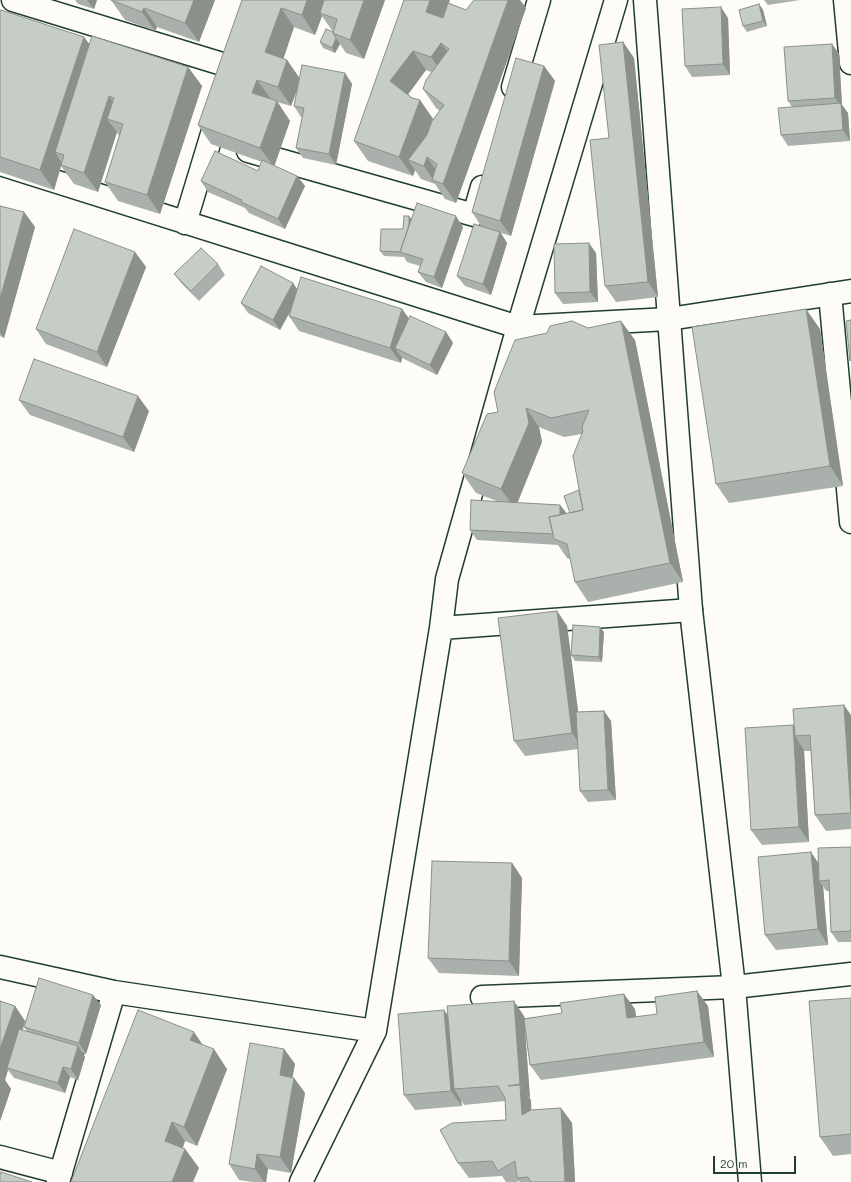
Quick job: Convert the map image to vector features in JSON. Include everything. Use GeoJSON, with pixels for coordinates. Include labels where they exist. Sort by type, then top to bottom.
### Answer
{"type":"FeatureCollection","features":[{"type":"Feature","properties":{"kind":"street"},"geometry":{"type":"LineString","coordinates":[[0,15],[5,0]]}},
{"type":"Feature","properties":{"kind":"street"},"geometry":{"type":"LineString","coordinates":[[13,0],[232,67]]}},
{"type":"Feature","properties":{"kind":"street"},"geometry":{"type":"LineString","coordinates":[[507,104],[539,0]]}},
{"type":"Feature","properties":{"kind":"street"},"geometry":{"type":"LineString","coordinates":[[301,1182],[375,1031],[441,628],[447,579],[518,327],[616,0]]}},
{"type":"Feature","properties":{"kind":"street"},"geometry":{"type":"LineString","coordinates":[[645,0],[691,610],[734,987],[750,1182]]}},
{"type":"Feature","properties":{"kind":"street"},"geometry":{"type":"LineString","coordinates":[[845,0],[851,63]]}},
{"type":"Feature","properties":{"kind":"street"},"geometry":{"type":"LineString","coordinates":[[186,223],[238,45]]}},
{"type":"Feature","properties":{"kind":"street"},"geometry":{"type":"LineString","coordinates":[[210,140],[474,215],[487,170]]}},
{"type":"Feature","properties":{"kind":"street"},"geometry":{"type":"LineString","coordinates":[[0,164],[518,327],[669,319],[851,291]]}},
{"type":"Feature","properties":{"kind":"street"},"geometry":{"type":"LineString","coordinates":[[830,294],[851,522]]}},
{"type":"Feature","properties":{"kind":"street"},"geometry":{"type":"LineString","coordinates":[[441,628],[691,610]]}},
{"type":"Feature","properties":{"kind":"street"},"geometry":{"type":"LineString","coordinates":[[0,966],[114,992],[375,1031]]}},
{"type":"Feature","properties":{"kind":"street"},"geometry":{"type":"LineString","coordinates":[[482,998],[734,987],[851,974]]}},
{"type":"Feature","properties":{"kind":"street"},"geometry":{"type":"LineString","coordinates":[[0,1157],[60,1177],[114,992]]}},
{"type":"Feature","properties":{"kind":"building"},"geometry":{"type":"Polygon","coordinates":[[[111,0],[194,0],[185,23],[144,8],[142,12],[111,0]]]}},
{"type":"Feature","properties":{"kind":"building"},"geometry":{"type":"Polygon","coordinates":[[[242,0],[307,0],[302,15],[281,8],[265,52],[287,60],[278,87],[257,80],[252,93],[277,101],[260,148],[198,125],[242,0]]]}},
{"type":"Feature","properties":{"kind":"building"},"geometry":{"type":"Polygon","coordinates":[[[324,0],[364,0],[350,40],[333,33],[337,19],[320,13],[324,0]]]}},
{"type":"Feature","properties":{"kind":"building"},"geometry":{"type":"Polygon","coordinates":[[[404,0],[430,0],[426,12],[443,18],[448,3],[466,10],[474,0],[508,0],[443,184],[432,180],[437,164],[427,157],[424,166],[408,160],[427,135],[432,121],[444,105],[423,89],[426,80],[449,49],[441,43],[431,57],[413,51],[390,81],[412,98],[420,100],[399,157],[354,141],[404,0]]]}},
{"type":"Feature","properties":{"kind":"building"},"geometry":{"type":"Polygon","coordinates":[[[759,4],[763,21],[743,26],[739,10],[759,4]]]}},
{"type":"Feature","properties":{"kind":"building"},"geometry":{"type":"Polygon","coordinates":[[[721,7],[723,64],[685,66],[682,9],[721,7]]]}},
{"type":"Feature","properties":{"kind":"building"},"geometry":{"type":"Polygon","coordinates":[[[1,10],[84,37],[40,170],[0,157],[1,10]]]}},
{"type":"Feature","properties":{"kind":"building"},"geometry":{"type":"Polygon","coordinates":[[[326,29],[333,32],[336,38],[332,48],[320,42],[326,29]]]}},
{"type":"Feature","properties":{"kind":"building"},"geometry":{"type":"Polygon","coordinates":[[[92,36],[188,67],[147,195],[105,182],[123,124],[107,119],[114,98],[109,96],[84,173],[61,165],[64,155],[55,152],[92,36]]]}},
{"type":"Feature","properties":{"kind":"building"},"geometry":{"type":"Polygon","coordinates":[[[623,42],[648,282],[605,286],[590,140],[609,138],[599,45],[623,42]]]}},
{"type":"Feature","properties":{"kind":"building"},"geometry":{"type":"Polygon","coordinates":[[[832,44],[835,98],[788,101],[784,47],[832,44]]]}},
{"type":"Feature","properties":{"kind":"building"},"geometry":{"type":"Polygon","coordinates":[[[516,58],[544,66],[500,221],[472,212],[516,58]]]}},
{"type":"Feature","properties":{"kind":"building"},"geometry":{"type":"Polygon","coordinates":[[[302,65],[345,73],[329,154],[296,148],[304,108],[294,106],[302,65]]]}},
{"type":"Feature","properties":{"kind":"building"},"geometry":{"type":"Polygon","coordinates":[[[841,103],[843,130],[781,135],[778,108],[841,103]]]}},
{"type":"Feature","properties":{"kind":"building"},"geometry":{"type":"Polygon","coordinates":[[[215,151],[258,171],[262,160],[297,176],[278,219],[201,181],[215,151]]]}},
{"type":"Feature","properties":{"kind":"building"},"geometry":{"type":"Polygon","coordinates":[[[417,203],[456,216],[434,277],[418,272],[423,259],[400,252],[417,203]]]}},
{"type":"Feature","properties":{"kind":"building"},"geometry":{"type":"Polygon","coordinates":[[[0,206],[24,212],[0,299],[0,206]]]}},
{"type":"Feature","properties":{"kind":"building"},"geometry":{"type":"Polygon","coordinates":[[[404,216],[409,216],[409,225],[400,252],[380,251],[381,229],[403,229],[404,216]]]}},
{"type":"Feature","properties":{"kind":"building"},"geometry":{"type":"Polygon","coordinates":[[[474,224],[500,232],[483,284],[457,276],[474,224]]]}},
{"type":"Feature","properties":{"kind":"building"},"geometry":{"type":"Polygon","coordinates":[[[74,229],[135,252],[97,352],[36,329],[74,229]]]}},
{"type":"Feature","properties":{"kind":"building"},"geometry":{"type":"Polygon","coordinates":[[[589,243],[590,292],[555,293],[554,244],[589,243]]]}},
{"type":"Feature","properties":{"kind":"building"},"geometry":{"type":"Polygon","coordinates":[[[201,248],[218,264],[191,291],[174,274],[201,248]]]}},
{"type":"Feature","properties":{"kind":"building"},"geometry":{"type":"Polygon","coordinates":[[[261,266],[293,283],[273,320],[241,303],[261,266]]]}},
{"type":"Feature","properties":{"kind":"building"},"geometry":{"type":"Polygon","coordinates":[[[301,277],[402,309],[390,348],[289,316],[301,277]]]}},
{"type":"Feature","properties":{"kind":"building"},"geometry":{"type":"Polygon","coordinates":[[[806,309],[830,466],[716,484],[692,327],[806,309]]]}},
{"type":"Feature","properties":{"kind":"building"},"geometry":{"type":"Polygon","coordinates":[[[410,316],[446,332],[430,365],[395,348],[410,316]]]}},
{"type":"Feature","properties":{"kind":"building"},"geometry":{"type":"Polygon","coordinates":[[[851,320],[851,360],[850,361],[846,321],[851,320]]]}},
{"type":"Feature","properties":{"kind":"building"},"geometry":{"type":"Polygon","coordinates":[[[572,321],[588,328],[621,321],[670,563],[575,582],[567,544],[554,539],[549,517],[583,510],[573,456],[583,431],[582,427],[589,410],[551,418],[526,408],[529,423],[501,489],[462,473],[487,414],[498,412],[494,392],[515,340],[547,333],[550,326],[572,321]]]}},
{"type":"Feature","properties":{"kind":"building"},"geometry":{"type":"Polygon","coordinates":[[[34,359],[138,396],[123,437],[19,400],[34,359]]]}},
{"type":"Feature","properties":{"kind":"building"},"geometry":{"type":"Polygon","coordinates":[[[579,490],[583,510],[570,513],[564,496],[579,490]]]}},
{"type":"Feature","properties":{"kind":"building"},"geometry":{"type":"Polygon","coordinates":[[[471,500],[560,505],[560,515],[549,517],[553,534],[470,530],[471,500]]]}},
{"type":"Feature","properties":{"kind":"building"},"geometry":{"type":"Polygon","coordinates":[[[557,611],[572,733],[514,741],[498,618],[557,611]]]}},
{"type":"Feature","properties":{"kind":"building"},"geometry":{"type":"Polygon","coordinates":[[[573,625],[600,627],[599,657],[571,655],[573,625]]]}},
{"type":"Feature","properties":{"kind":"building"},"geometry":{"type":"Polygon","coordinates":[[[844,705],[851,813],[815,815],[810,735],[795,736],[793,709],[844,705]]]}},
{"type":"Feature","properties":{"kind":"building"},"geometry":{"type":"Polygon","coordinates":[[[604,711],[608,790],[580,791],[576,712],[604,711]]]}},
{"type":"Feature","properties":{"kind":"building"},"geometry":{"type":"Polygon","coordinates":[[[793,725],[799,827],[751,830],[745,728],[793,725]]]}},
{"type":"Feature","properties":{"kind":"building"},"geometry":{"type":"Polygon","coordinates":[[[851,847],[851,931],[831,932],[829,880],[819,881],[818,848],[851,847]]]}},
{"type":"Feature","properties":{"kind":"building"},"geometry":{"type":"Polygon","coordinates":[[[811,852],[818,929],[765,935],[758,857],[811,852]]]}},
{"type":"Feature","properties":{"kind":"building"},"geometry":{"type":"Polygon","coordinates":[[[432,861],[512,863],[509,961],[428,958],[432,861]]]}},
{"type":"Feature","properties":{"kind":"building"},"geometry":{"type":"Polygon","coordinates":[[[39,978],[93,995],[79,1043],[24,1027],[39,978]]]}},
{"type":"Feature","properties":{"kind":"building"},"geometry":{"type":"Polygon","coordinates":[[[697,991],[704,1042],[530,1065],[524,1019],[562,1013],[560,1003],[624,994],[627,1018],[657,1014],[655,997],[697,991]]]}},
{"type":"Feature","properties":{"kind":"building"},"geometry":{"type":"Polygon","coordinates":[[[851,998],[851,1134],[820,1137],[809,1001],[851,998]]]}},
{"type":"Feature","properties":{"kind":"building"},"geometry":{"type":"Polygon","coordinates":[[[0,1001],[15,1006],[0,1049],[0,1001]]]}},
{"type":"Feature","properties":{"kind":"building"},"geometry":{"type":"Polygon","coordinates":[[[514,1001],[520,1084],[508,1086],[520,1085],[522,1115],[531,1110],[561,1108],[565,1182],[531,1182],[528,1177],[517,1178],[515,1161],[498,1171],[492,1161],[458,1163],[440,1130],[452,1123],[506,1120],[505,1098],[498,1086],[454,1089],[447,1006],[514,1001]]]}},
{"type":"Feature","properties":{"kind":"building"},"geometry":{"type":"Polygon","coordinates":[[[138,1010],[194,1032],[190,1040],[214,1049],[184,1127],[172,1122],[165,1141],[185,1149],[172,1182],[71,1182],[138,1010]]]}},
{"type":"Feature","properties":{"kind":"building"},"geometry":{"type":"Polygon","coordinates":[[[444,1010],[451,1091],[404,1095],[398,1014],[444,1010]]]}},
{"type":"Feature","properties":{"kind":"building"},"geometry":{"type":"Polygon","coordinates":[[[19,1029],[78,1046],[71,1069],[63,1067],[58,1083],[7,1068],[19,1029]]]}},
{"type":"Feature","properties":{"kind":"building"},"geometry":{"type":"Polygon","coordinates":[[[250,1043],[284,1049],[280,1075],[294,1078],[280,1157],[257,1154],[255,1169],[229,1164],[250,1043]]]}},
{"type":"Feature","properties":{"kind":"building"},"geometry":{"type":"Polygon","coordinates":[[[1,1172],[32,1182],[0,1182],[1,1172]]]}}]}
